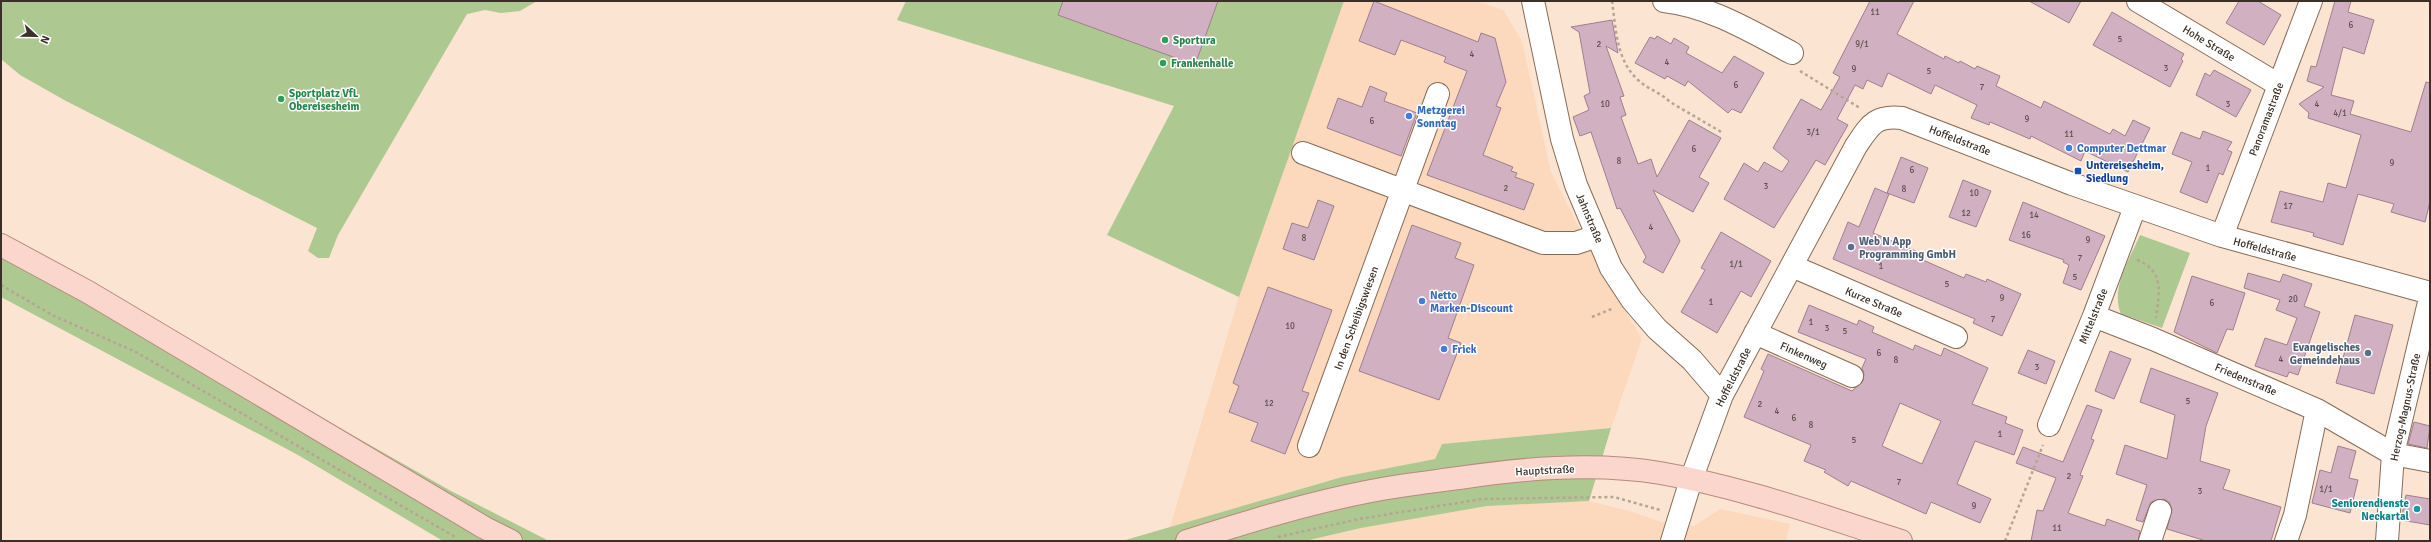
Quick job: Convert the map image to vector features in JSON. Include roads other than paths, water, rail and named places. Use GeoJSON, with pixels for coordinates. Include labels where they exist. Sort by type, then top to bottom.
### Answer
{"type":"FeatureCollection","features":[{"type":"Feature","properties":{"kind":"main road"},"geometry":{"type":"LineString","coordinates":[[1,245],[88,292],[485,528],[511,541]]}},
{"type":"Feature","properties":{"kind":"main road","name":"Hauptstraße"},"geometry":{"type":"LineString","coordinates":[[1187,541],[1267,515],[1372,490],[1503,472],[1567,468],[1660,473],[1751,495],[1901,541]]}},
{"type":"Feature","properties":{"kind":"street","name":"Jahnstraße"},"geometry":{"type":"LineString","coordinates":[[1533,1],[1562,140],[1576,185],[1611,268],[1632,300],[1656,328],[1692,360],[1722,396]]}},
{"type":"Feature","properties":{"kind":"street"},"geometry":{"type":"LineString","coordinates":[[1664,1],[1711,13],[1738,24],[1792,53]]}},
{"type":"Feature","properties":{"kind":"street","name":"Hohe Straße"},"geometry":{"type":"LineString","coordinates":[[2138,1],[2279,85]]}},
{"type":"Feature","properties":{"kind":"street","name":"Panoramastraße"},"geometry":{"type":"LineString","coordinates":[[2222,236],[2311,1]]}},
{"type":"Feature","properties":{"kind":"street","name":"In den Scheibigswiesen"},"geometry":{"type":"LineString","coordinates":[[1309,446],[1438,94]]}},
{"type":"Feature","properties":{"kind":"street","name":"Hoffeldstraße"},"geometry":{"type":"LineString","coordinates":[[1672,541],[1691,480],[1722,396],[1856,146],[1867,129],[1876,120],[1888,116],[1902,118],[2135,207],[2222,236],[2430,293]]}},
{"type":"Feature","properties":{"kind":"street"},"geometry":{"type":"LineString","coordinates":[[1303,153],[1543,243],[1576,244],[1597,236]]}},
{"type":"Feature","properties":{"kind":"street","name":"Mittelstraße"},"geometry":{"type":"LineString","coordinates":[[2049,425],[2094,316],[2135,207]]}},
{"type":"Feature","properties":{"kind":"street","name":"Kurze Straße"},"geometry":{"type":"LineString","coordinates":[[1792,266],[1956,337]]}},
{"type":"Feature","properties":{"kind":"street","name":"Herzog-Magnus-Straße"},"geometry":{"type":"LineString","coordinates":[[2387,541],[2393,454],[2430,298]]}},
{"type":"Feature","properties":{"kind":"street","name":"Friedenstraße"},"geometry":{"type":"LineString","coordinates":[[2094,316],[2153,339],[2317,410],[2393,454],[2430,461]]}},
{"type":"Feature","properties":{"kind":"street","name":"Finkenweg"},"geometry":{"type":"LineString","coordinates":[[1755,333],[1852,376]]}},
{"type":"Feature","properties":{"kind":"street"},"geometry":{"type":"LineString","coordinates":[[2286,541],[2295,515],[2317,410]]}},
{"type":"Feature","properties":{"kind":"street"},"geometry":{"type":"LineString","coordinates":[[2150,541],[2160,510]]}},
{"type":"Feature","properties":{"kind":"place","name":"Sportura"},"geometry":{"type":"Point","coordinates":[1165,40]}},
{"type":"Feature","properties":{"kind":"place","name":"Frankenhalle"},"geometry":{"type":"Point","coordinates":[1163,63]}},
{"type":"Feature","properties":{"kind":"place","name":"Sportplatz VfL Obereisesheim"},"geometry":{"type":"Point","coordinates":[281,99]}},
{"type":"Feature","properties":{"kind":"place","name":"Metzgerei Sonntag"},"geometry":{"type":"Point","coordinates":[1409,116]}},
{"type":"Feature","properties":{"kind":"place","name":"Computer Dettmar"},"geometry":{"type":"Point","coordinates":[2069,148]}},
{"type":"Feature","properties":{"kind":"place","name":"Untereisesheim, Siedlung"},"geometry":{"type":"Point","coordinates":[2078,171]}},
{"type":"Feature","properties":{"kind":"place","name":"Web N App Programming GmbH"},"geometry":{"type":"Point","coordinates":[1851,247]}},
{"type":"Feature","properties":{"kind":"place","name":"Netto Marken-Discount"},"geometry":{"type":"Point","coordinates":[1422,301]}},
{"type":"Feature","properties":{"kind":"place","name":"Frick"},"geometry":{"type":"Point","coordinates":[1444,349]}},
{"type":"Feature","properties":{"kind":"place","name":"Evangelisches Gemeindehaus"},"geometry":{"type":"Point","coordinates":[2368,353]}},
{"type":"Feature","properties":{"kind":"place","name":"Seniorendienste Neckartal"},"geometry":{"type":"Point","coordinates":[2417,509]}}]}
